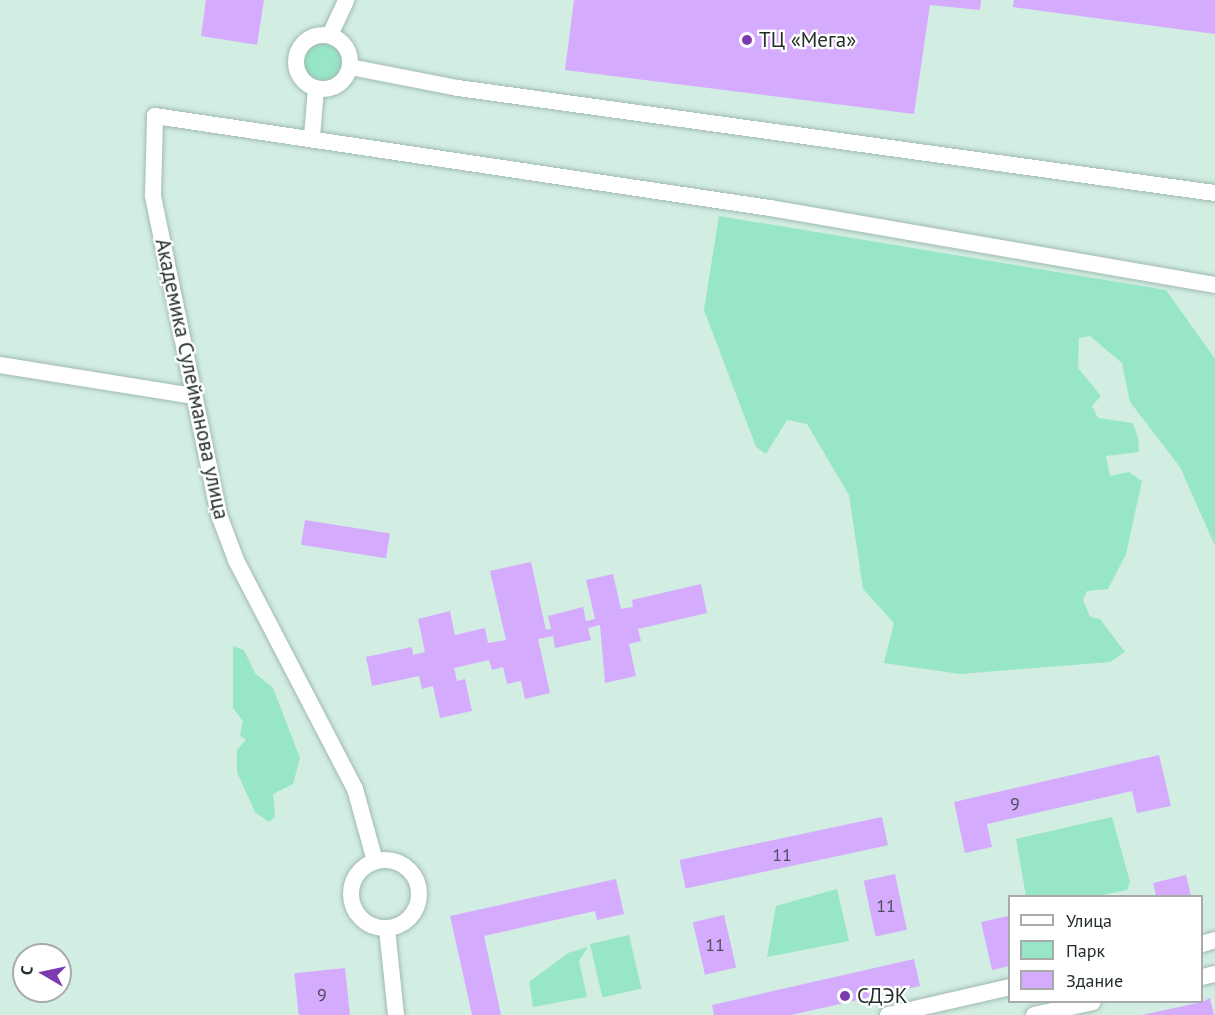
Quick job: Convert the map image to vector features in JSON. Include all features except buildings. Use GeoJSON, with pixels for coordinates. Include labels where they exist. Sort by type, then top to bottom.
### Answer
{"type":"FeatureCollection","features":[{"type":"Feature","properties":{"kind":"street"},"geometry":{"type":"LineString","coordinates":[[330,35],[346,0]]}},
{"type":"Feature","properties":{"kind":"street"},"geometry":{"type":"LineString","coordinates":[[330,35],[345,45],[350,67],[339,84],[316,88],[301,77],[297,55],[314,36],[330,35]]}},
{"type":"Feature","properties":{"kind":"street"},"geometry":{"type":"LineString","coordinates":[[350,67],[469,90],[1215,193]]}},
{"type":"Feature","properties":{"kind":"street"},"geometry":{"type":"LineString","coordinates":[[316,88],[312,137],[999,245],[1215,285]]}},
{"type":"Feature","properties":{"kind":"street","name":"Академика Сулейманова улица"},"geometry":{"type":"LineString","coordinates":[[312,137],[155,116],[153,195],[193,396],[226,537],[347,771],[375,861]]}},
{"type":"Feature","properties":{"kind":"street"},"geometry":{"type":"LineString","coordinates":[[0,365],[193,396]]}},
{"type":"Feature","properties":{"kind":"street"},"geometry":{"type":"LineString","coordinates":[[375,861],[405,865],[420,891],[409,919],[387,929],[362,920],[351,895],[358,872],[375,861]]}},
{"type":"Feature","properties":{"kind":"street"},"geometry":{"type":"LineString","coordinates":[[387,929],[396,1015]]}},
{"type":"Feature","properties":{"kind":"street"},"geometry":{"type":"LineString","coordinates":[[888,1015],[1008,987]]}},
{"type":"Feature","properties":{"kind":"street"},"geometry":{"type":"LineString","coordinates":[[1034,1015],[1088,1003]]}},
{"type":"Feature","properties":{"kind":"green space"},"geometry":{"type":"Polygon","coordinates":[[[324,42],[338,48],[344,62],[338,76],[324,82],[310,76],[304,62],[310,48],[324,42]]]}},
{"type":"Feature","properties":{"kind":"green space"},"geometry":{"type":"Polygon","coordinates":[[[719,216],[1166,290],[1215,359],[1215,546],[1180,467],[1130,402],[1122,363],[1090,336],[1079,338],[1078,368],[1101,396],[1092,406],[1098,418],[1133,423],[1138,438],[1139,452],[1106,456],[1110,476],[1129,472],[1142,481],[1126,554],[1108,589],[1087,591],[1083,600],[1090,617],[1100,619],[1125,652],[1110,662],[960,674],[884,663],[894,623],[863,589],[849,495],[807,424],[787,420],[766,454],[756,447],[704,310],[719,216]]]}},
{"type":"Feature","properties":{"kind":"green space"},"geometry":{"type":"Polygon","coordinates":[[[233,646],[244,650],[255,673],[273,688],[300,758],[293,784],[273,794],[275,816],[269,822],[255,812],[237,772],[237,750],[246,740],[240,736],[243,721],[233,708],[233,646]]]}},
{"type":"Feature","properties":{"kind":"green space"},"geometry":{"type":"Polygon","coordinates":[[[1112,817],[1130,882],[1127,890],[1103,895],[1026,895],[1016,839],[1112,817]]]}},
{"type":"Feature","properties":{"kind":"green space"},"geometry":{"type":"Polygon","coordinates":[[[837,889],[849,941],[767,957],[776,906],[837,889]]]}},
{"type":"Feature","properties":{"kind":"green space"},"geometry":{"type":"Polygon","coordinates":[[[629,935],[641,989],[602,998],[590,944],[629,935]]]}},
{"type":"Feature","properties":{"kind":"green space"},"geometry":{"type":"Polygon","coordinates":[[[588,947],[579,961],[587,997],[533,1007],[529,982],[568,953],[588,947]]]}},
{"type":"Feature","properties":{"kind":"place","name":"ТЦ «Мега»"},"geometry":{"type":"Point","coordinates":[747,40]}},
{"type":"Feature","properties":{"kind":"place","name":"СДЭК"},"geometry":{"type":"Point","coordinates":[845,996]}}]}
